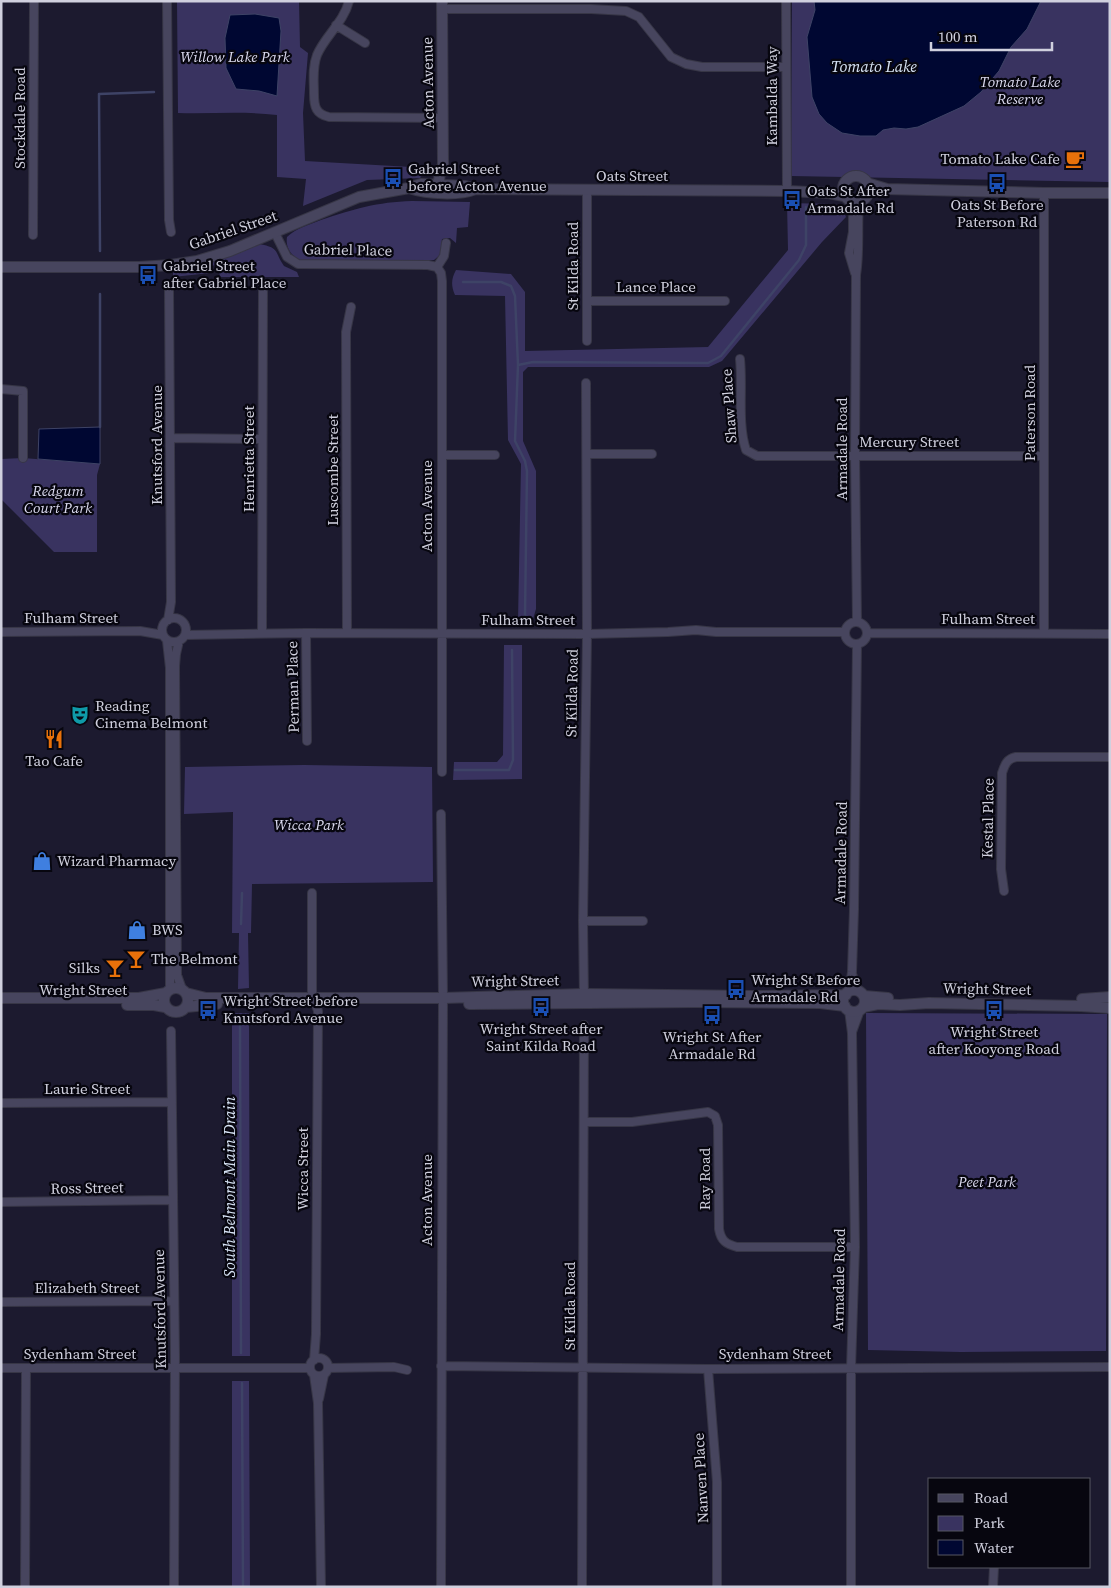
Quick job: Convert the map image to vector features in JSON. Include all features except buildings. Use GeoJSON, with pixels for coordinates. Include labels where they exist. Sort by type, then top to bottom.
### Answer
{"type":"FeatureCollection","features":[{"type":"Feature","properties":{"kind":"street","name":"Stockdale Road"},"geometry":{"type":"LineString","coordinates":[[34,1],[34,235]]}},
{"type":"Feature","properties":{"kind":"street"},"geometry":{"type":"LineString","coordinates":[[167,1],[169,220],[171,232]]}},
{"type":"Feature","properties":{"kind":"street"},"geometry":{"type":"LineString","coordinates":[[349,1],[348,6],[318,54],[314,68],[314,103],[316,110],[321,115],[329,117],[443,118]]}},
{"type":"Feature","properties":{"kind":"street","name":"Kambalda Way"},"geometry":{"type":"LineString","coordinates":[[786,1],[787,191]]}},
{"type":"Feature","properties":{"kind":"street"},"geometry":{"type":"LineString","coordinates":[[442,5],[591,5],[626,11],[639,17],[671,57],[686,64],[702,67],[786,67]]}},
{"type":"Feature","properties":{"kind":"street","name":"Acton Avenue"},"geometry":{"type":"LineString","coordinates":[[442,5],[443,165],[447,170],[443,189]]}},
{"type":"Feature","properties":{"kind":"street"},"geometry":{"type":"LineString","coordinates":[[336,25],[365,43]]}},
{"type":"Feature","properties":{"kind":"street"},"geometry":{"type":"LineString","coordinates":[[854,176],[861,177],[867,183],[869,190],[855,199],[842,189],[844,183],[854,176]]}},
{"type":"Feature","properties":{"kind":"street","name":"Oats Street"},"geometry":{"type":"LineString","coordinates":[[787,191],[824,188],[844,183]]}},
{"type":"Feature","properties":{"kind":"street","name":"Oats Street"},"geometry":{"type":"LineString","coordinates":[[867,183],[887,189],[1110,193]]}},
{"type":"Feature","properties":{"kind":"street","name":"Gabriel Street"},"geometry":{"type":"LineString","coordinates":[[1,267],[139,267],[197,261],[230,251],[359,197],[421,184],[443,189]]}},
{"type":"Feature","properties":{"kind":"street","name":"Oats Street"},"geometry":{"type":"LineString","coordinates":[[443,189],[466,186],[476,189],[587,191],[787,191],[829,193],[855,199],[887,189]]}},
{"type":"Feature","properties":{"kind":"street","name":"St Kilda Road"},"geometry":{"type":"LineString","coordinates":[[587,191],[587,341]]}},
{"type":"Feature","properties":{"kind":"street","name":"Paterson Road"},"geometry":{"type":"LineString","coordinates":[[1044,193],[1044,633]]}},
{"type":"Feature","properties":{"kind":"street","name":"Armadale Road"},"geometry":{"type":"LineString","coordinates":[[855,199],[859,252],[856,275],[855,455],[857,622]]}},
{"type":"Feature","properties":{"kind":"street","name":"Gabriel Place"},"geometry":{"type":"LineString","coordinates":[[275,232],[287,257],[298,264],[428,265],[437,267]]}},
{"type":"Feature","properties":{"kind":"street"},"geometry":{"type":"LineString","coordinates":[[437,267],[444,256],[446,243]]}},
{"type":"Feature","properties":{"kind":"street","name":"Acton Avenue"},"geometry":{"type":"LineString","coordinates":[[437,267],[441,273],[442,281],[442,772]]}},
{"type":"Feature","properties":{"kind":"street","name":"Henrietta Street"},"geometry":{"type":"LineString","coordinates":[[262,633],[263,284]]}},
{"type":"Feature","properties":{"kind":"street","name":"Knutsford Avenue"},"geometry":{"type":"LineString","coordinates":[[166,622],[171,602],[169,288]]}},
{"type":"Feature","properties":{"kind":"street","name":"Lance Place"},"geometry":{"type":"LineString","coordinates":[[587,301],[725,301]]}},
{"type":"Feature","properties":{"kind":"street","name":"Luscombe Street"},"geometry":{"type":"LineString","coordinates":[[347,633],[346,332],[351,307]]}},
{"type":"Feature","properties":{"kind":"street","name":"Shaw Place"},"geometry":{"type":"LineString","coordinates":[[740,359],[743,438],[746,450]]}},
{"type":"Feature","properties":{"kind":"street","name":"St Kilda Road"},"geometry":{"type":"LineString","coordinates":[[584,999],[583,921],[587,634],[586,383]]}},
{"type":"Feature","properties":{"kind":"street"},"geometry":{"type":"LineString","coordinates":[[1,389],[23,391],[23,458]]}},
{"type":"Feature","properties":{"kind":"street"},"geometry":{"type":"LineString","coordinates":[[170,438],[262,439]]}},
{"type":"Feature","properties":{"kind":"street","name":"Mercury Street"},"geometry":{"type":"LineString","coordinates":[[746,450],[757,456],[1043,456]]}},
{"type":"Feature","properties":{"kind":"street"},"geometry":{"type":"LineString","coordinates":[[586,454],[652,454]]}},
{"type":"Feature","properties":{"kind":"street"},"geometry":{"type":"LineString","coordinates":[[442,455],[496,455]]}},
{"type":"Feature","properties":{"kind":"street","name":"Knutsford Avenue"},"geometry":{"type":"LineString","coordinates":[[171,602],[177,618]]}},
{"type":"Feature","properties":{"kind":"street"},"geometry":{"type":"LineString","coordinates":[[177,618],[184,623],[185,631],[179,641],[175,666],[177,975],[188,1000],[186,1007]]}},
{"type":"Feature","properties":{"kind":"street","name":"Fulham Street"},"geometry":{"type":"LineString","coordinates":[[140,631],[177,618]]}},
{"type":"Feature","properties":{"kind":"street"},"geometry":{"type":"LineString","coordinates":[[165,1007],[163,1000],[168,991],[170,668],[165,638],[166,622]]}},
{"type":"Feature","properties":{"kind":"street"},"geometry":{"type":"LineString","coordinates":[[857,622],[866,628],[867,633],[862,643],[857,644],[850,643],[846,638],[845,632],[851,623],[857,622]]}},
{"type":"Feature","properties":{"kind":"street","name":"Fulham Street"},"geometry":{"type":"LineString","coordinates":[[185,631],[210,633],[587,634],[696,630],[716,632],[845,632]]}},
{"type":"Feature","properties":{"kind":"street","name":"Fulham Street"},"geometry":{"type":"LineString","coordinates":[[1,632],[140,631],[165,638],[172,642],[179,641]]}},
{"type":"Feature","properties":{"kind":"street","name":"Perman Place"},"geometry":{"type":"LineString","coordinates":[[306,633],[307,741]]}},
{"type":"Feature","properties":{"kind":"street","name":"Fulham Street"},"geometry":{"type":"LineString","coordinates":[[867,633],[1110,634]]}},
{"type":"Feature","properties":{"kind":"street","name":"Armadale Road"},"geometry":{"type":"LineString","coordinates":[[850,1587],[851,1368],[855,1247],[852,1034],[854,1001],[852,972],[857,644]]}},
{"type":"Feature","properties":{"kind":"street","name":"Kestal Place"},"geometry":{"type":"LineString","coordinates":[[1004,891],[1001,869],[1002,772],[1004,764],[1009,759],[1016,757],[1110,757]]}},
{"type":"Feature","properties":{"kind":"street","name":"Acton Avenue"},"geometry":{"type":"LineString","coordinates":[[441,814],[443,1001],[441,1587]]}},
{"type":"Feature","properties":{"kind":"street","name":"Wicca Street"},"geometry":{"type":"LineString","coordinates":[[312,893],[312,993],[318,1011],[317,1359]]}},
{"type":"Feature","properties":{"kind":"street"},"geometry":{"type":"LineString","coordinates":[[583,921],[643,921]]}},
{"type":"Feature","properties":{"kind":"street","name":"Wright Street"},"geometry":{"type":"LineString","coordinates":[[1,998],[139,998],[178,988],[206,998],[315,1001]]}},
{"type":"Feature","properties":{"kind":"street","name":"Wright Street"},"geometry":{"type":"LineString","coordinates":[[1,1005],[154,1005],[165,1007],[176,1013],[186,1007],[204,1004],[315,1001],[584,999],[802,1003],[887,998],[1092,999],[1110,997]]}},
{"type":"Feature","properties":{"kind":"street","name":"Wright Street"},"geometry":{"type":"LineString","coordinates":[[854,1001],[900,1005],[929,1003],[1110,1008]]}},
{"type":"Feature","properties":{"kind":"street","name":"St Kilda Road"},"geometry":{"type":"LineString","coordinates":[[582,1587],[584,1025]]}},
{"type":"Feature","properties":{"kind":"street","name":"Knutsford Avenue"},"geometry":{"type":"LineString","coordinates":[[172,1032],[172,1200],[175,1367],[174,1587]]}},
{"type":"Feature","properties":{"kind":"street","name":"Laurie Street"},"geometry":{"type":"LineString","coordinates":[[1,1103],[172,1102]]}},
{"type":"Feature","properties":{"kind":"street","name":"Ray Road"},"geometry":{"type":"LineString","coordinates":[[585,1122],[632,1122],[708,1112],[715,1116],[718,1125],[719,1229],[721,1239],[728,1245],[737,1247],[855,1247]]}},
{"type":"Feature","properties":{"kind":"street","name":"Ross Street"},"geometry":{"type":"LineString","coordinates":[[1,1202],[172,1200]]}},
{"type":"Feature","properties":{"kind":"street","name":"Elizabeth Street"},"geometry":{"type":"LineString","coordinates":[[1,1302],[174,1301]]}},
{"type":"Feature","properties":{"kind":"street"},"geometry":{"type":"LineString","coordinates":[[318,1404],[326,1371],[325,1360],[317,1359],[311,1372],[318,1404],[320,1587]]}},
{"type":"Feature","properties":{"kind":"street","name":"Sydenham Street"},"geometry":{"type":"LineString","coordinates":[[441,1366],[583,1366],[708,1369],[1110,1367]]}},
{"type":"Feature","properties":{"kind":"street","name":"Sydenham Street"},"geometry":{"type":"LineString","coordinates":[[1,1368],[175,1367],[311,1372],[319,1377],[326,1371]]}},
{"type":"Feature","properties":{"kind":"street"},"geometry":{"type":"LineString","coordinates":[[326,1371],[394,1367],[407,1370]]}},
{"type":"Feature","properties":{"kind":"street"},"geometry":{"type":"LineString","coordinates":[[25,1587],[26,1368]]}},
{"type":"Feature","properties":{"kind":"street","name":"Nanven Place"},"geometry":{"type":"LineString","coordinates":[[708,1369],[717,1482],[717,1587]]}},
{"type":"Feature","properties":{"kind":"street"},"geometry":{"type":"LineString","coordinates":[[994,1568],[994,1587]]}},
{"type":"Feature","properties":{"kind":"green space","name":"Willow Lake Park"},"geometry":{"type":"Polygon","coordinates":[[[177,1],[299,1],[300,47],[308,53],[303,113],[305,161],[429,168],[420,178],[367,180],[303,206],[306,179],[277,177],[277,115],[178,113],[177,1]]]}},
{"type":"Feature","properties":{"kind":"green space","name":"Tomato Lake Reserve"},"geometry":{"type":"Polygon","coordinates":[[[792,1],[1110,1],[1110,182],[791,176],[792,1]]]}},
{"type":"Feature","properties":{"kind":"green space"},"geometry":{"type":"Polygon","coordinates":[[[412,201],[470,202],[468,227],[457,228],[456,243],[450,238],[442,239],[440,255],[434,260],[303,262],[293,255],[287,245],[287,237],[294,231],[307,225],[366,207],[412,201]]]}},
{"type":"Feature","properties":{"kind":"green space"},"geometry":{"type":"Polygon","coordinates":[[[787,203],[834,204],[843,210],[846,217],[822,242],[722,361],[709,367],[528,367],[523,372],[523,441],[536,471],[536,609],[530,622],[518,621],[521,464],[508,440],[505,296],[455,295],[452,282],[456,270],[511,274],[525,292],[525,351],[708,347],[788,250],[787,203]]]}},
{"type":"Feature","properties":{"kind":"green space"},"geometry":{"type":"Polygon","coordinates":[[[259,244],[274,249],[284,266],[297,272],[299,277],[220,277],[218,264],[209,267],[210,273],[173,277],[173,271],[218,260],[259,244]]]}},
{"type":"Feature","properties":{"kind":"green space","name":"Redgum Court Park"},"geometry":{"type":"Polygon","coordinates":[[[23,458],[100,464],[97,475],[97,552],[54,552],[1,499],[1,459],[23,458]]]}},
{"type":"Feature","properties":{"kind":"green space"},"geometry":{"type":"Polygon","coordinates":[[[504,645],[522,645],[522,779],[453,780],[454,762],[497,762],[503,755],[504,645]]]}},
{"type":"Feature","properties":{"kind":"green space","name":"Wicca Park"},"geometry":{"type":"Polygon","coordinates":[[[304,765],[432,767],[433,882],[252,884],[251,933],[248,933],[249,988],[238,989],[239,933],[232,933],[233,812],[184,814],[185,767],[304,765]]]}},
{"type":"Feature","properties":{"kind":"green space"},"geometry":{"type":"Polygon","coordinates":[[[232,1013],[249,1013],[250,1356],[232,1356],[232,1013]]]}},
{"type":"Feature","properties":{"kind":"green space","name":"Peet Park"},"geometry":{"type":"Polygon","coordinates":[[[866,1013],[1107,1014],[1106,1351],[961,1352],[868,1350],[866,1013]]]}},
{"type":"Feature","properties":{"kind":"green space"},"geometry":{"type":"Polygon","coordinates":[[[232,1381],[249,1381],[250,1587],[232,1587],[232,1381]]]}},
{"type":"Feature","properties":{"kind":"water","name":"Tomato Lake"},"geometry":{"type":"Polygon","coordinates":[[[814,1],[1041,1],[1027,29],[1011,47],[999,71],[981,92],[964,106],[918,127],[894,128],[883,130],[876,136],[860,136],[842,133],[827,123],[819,114],[812,97],[807,37],[815,10],[814,1]]]}},
{"type":"Feature","properties":{"kind":"water"},"geometry":{"type":"Polygon","coordinates":[[[255,14],[279,18],[281,31],[277,96],[259,91],[236,89],[226,68],[225,38],[230,15],[255,14]]]}},
{"type":"Feature","properties":{"kind":"water"},"geometry":{"type":"Polygon","coordinates":[[[100,427],[100,464],[38,459],[39,429],[100,427]]]}},
{"type":"Feature","properties":{"kind":"waterway"},"geometry":{"type":"LineString","coordinates":[[100,251],[99,94],[154,92]]}},
{"type":"Feature","properties":{"kind":"waterway","name":"South Belmont Main Drain"},"geometry":{"type":"LineString","coordinates":[[518,365],[533,362],[708,363],[721,356],[799,260],[806,245],[806,207]]}},
{"type":"Feature","properties":{"kind":"waterway","name":"South Belmont Main Drain"},"geometry":{"type":"LineString","coordinates":[[463,282],[501,282],[511,286],[515,296],[518,365],[515,441],[525,461],[527,471],[525,615]]}},
{"type":"Feature","properties":{"kind":"waterway"},"geometry":{"type":"LineString","coordinates":[[100,294],[100,427]]}},
{"type":"Feature","properties":{"kind":"waterway","name":"South Belmont Main Drain"},"geometry":{"type":"LineString","coordinates":[[455,770],[509,770],[513,760],[512,650]]}},
{"type":"Feature","properties":{"kind":"waterway","name":"South Belmont Main Drain"},"geometry":{"type":"LineString","coordinates":[[241,924],[242,893]]}},
{"type":"Feature","properties":{"kind":"waterway","name":"South Belmont Main Drain"},"geometry":{"type":"LineString","coordinates":[[240,1020],[241,1353]]}},
{"type":"Feature","properties":{"kind":"waterway","name":"South Belmont Main Drain"},"geometry":{"type":"LineString","coordinates":[[242,1383],[243,1587]]}},
{"type":"Feature","properties":{"kind":"place","name":"Tomato Lake Cafe"},"geometry":{"type":"Point","coordinates":[1075,159]}},
{"type":"Feature","properties":{"kind":"place","name":"Gabriel Street before Acton Avenue"},"geometry":{"type":"Point","coordinates":[393,178]}},
{"type":"Feature","properties":{"kind":"place","name":"Oats St Before Paterson Rd"},"geometry":{"type":"Point","coordinates":[997,183]}},
{"type":"Feature","properties":{"kind":"place","name":"Oats St After Armadale Rd"},"geometry":{"type":"Point","coordinates":[792,200]}},
{"type":"Feature","properties":{"kind":"place","name":"Gabriel Street after Gabriel Place"},"geometry":{"type":"Point","coordinates":[148,275]}},
{"type":"Feature","properties":{"kind":"place","name":"Reading Cinema Belmont"},"geometry":{"type":"Point","coordinates":[80,715]}},
{"type":"Feature","properties":{"kind":"place","name":"Tao Cafe"},"geometry":{"type":"Point","coordinates":[54,739]}},
{"type":"Feature","properties":{"kind":"place","name":"Wizard Pharmacy"},"geometry":{"type":"Point","coordinates":[42,861]}},
{"type":"Feature","properties":{"kind":"place","name":"BWS"},"geometry":{"type":"Point","coordinates":[137,930]}},
{"type":"Feature","properties":{"kind":"place","name":"The Belmont"},"geometry":{"type":"Point","coordinates":[136,959]}},
{"type":"Feature","properties":{"kind":"place","name":"Silks"},"geometry":{"type":"Point","coordinates":[115,968]}},
{"type":"Feature","properties":{"kind":"place","name":"Wright St Before Armadale Rd"},"geometry":{"type":"Point","coordinates":[736,989]}},
{"type":"Feature","properties":{"kind":"place","name":"Wright Street after Saint Kilda Road"},"geometry":{"type":"Point","coordinates":[541,1007]}},
{"type":"Feature","properties":{"kind":"place","name":"Wright Street before Knutsford Avenue"},"geometry":{"type":"Point","coordinates":[208,1010]}},
{"type":"Feature","properties":{"kind":"place","name":"Wright Street after Kooyong Road"},"geometry":{"type":"Point","coordinates":[994,1010]}},
{"type":"Feature","properties":{"kind":"place","name":"Wright St After Armadale Rd"},"geometry":{"type":"Point","coordinates":[712,1015]}}]}
